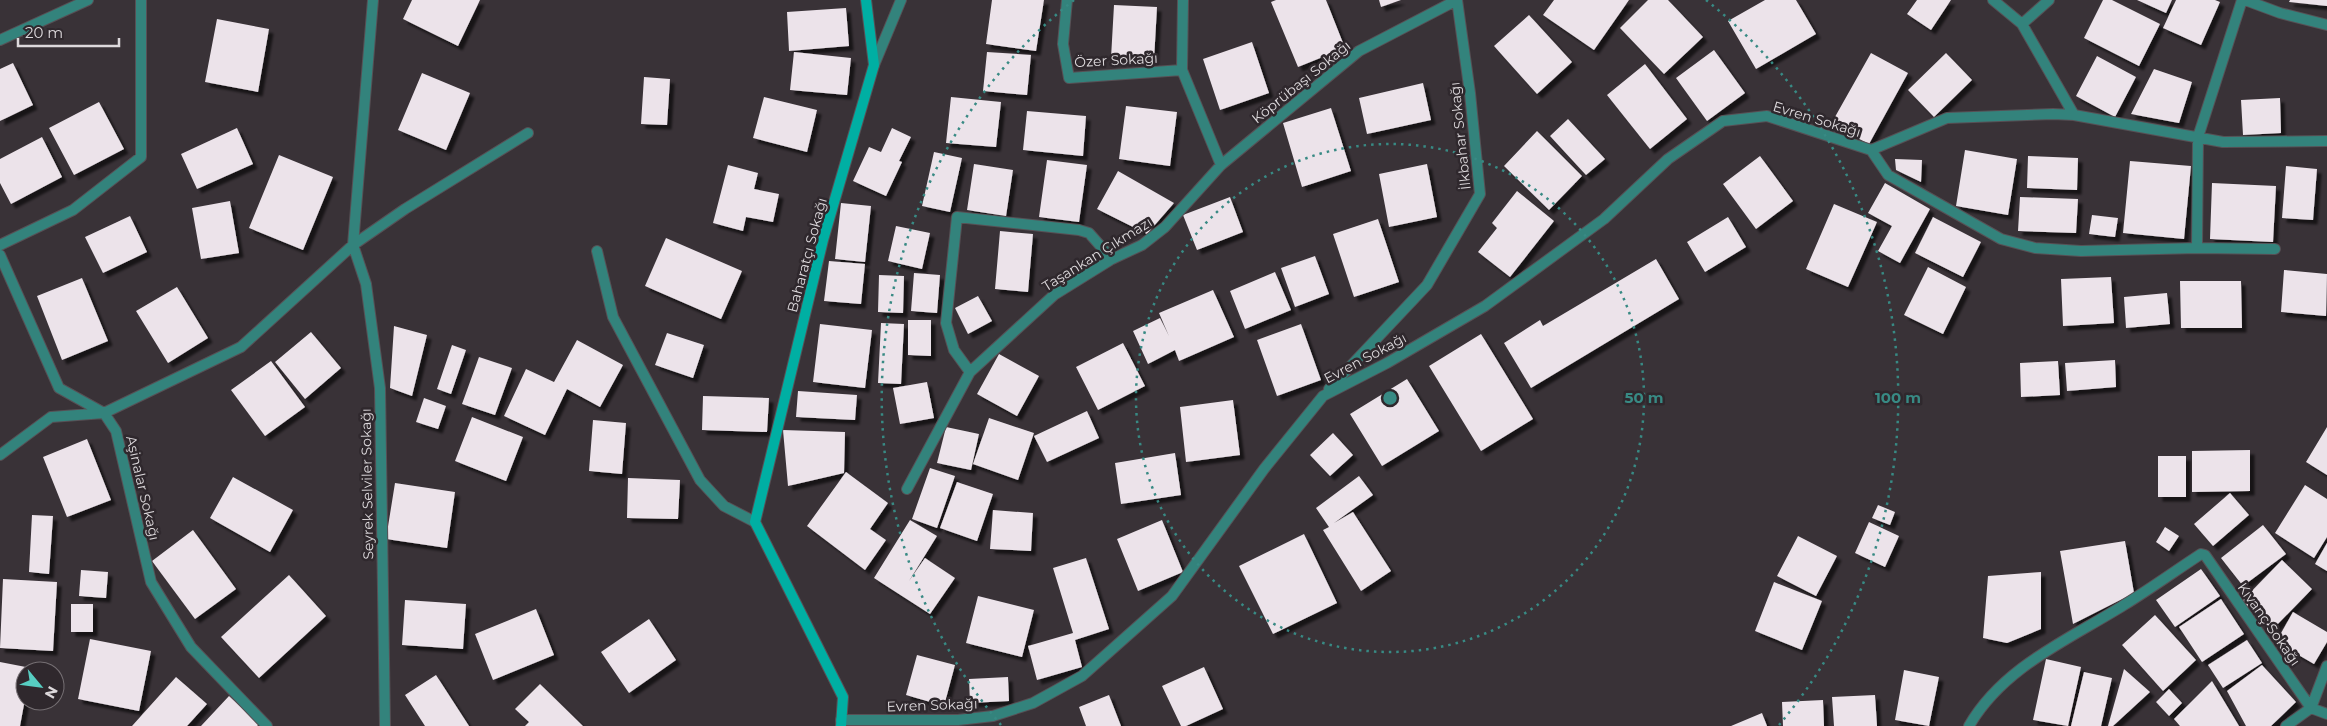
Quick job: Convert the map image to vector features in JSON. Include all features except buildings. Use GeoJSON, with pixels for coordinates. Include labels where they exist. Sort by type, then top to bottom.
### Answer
{"type":"FeatureCollection","features":[{"type":"Feature","properties":{"kind":"street"},"geometry":{"type":"LineString","coordinates":[[0,40],[88,0]]}},
{"type":"Feature","properties":{"kind":"street"},"geometry":{"type":"LineString","coordinates":[[0,245],[73,210],[141,157],[141,0]]}},
{"type":"Feature","properties":{"kind":"street","name":"Seyrek Selviler Sokağı"},"geometry":{"type":"LineString","coordinates":[[373,0],[353,245],[366,284],[380,388],[385,726]]}},
{"type":"Feature","properties":{"kind":"street"},"geometry":{"type":"LineString","coordinates":[[866,0],[874,65]]}},
{"type":"Feature","properties":{"kind":"street","name":"Baharatçı Sokağı"},"geometry":{"type":"LineString","coordinates":[[755,522],[823,240],[874,65],[901,0]]}},
{"type":"Feature","properties":{"kind":"street","name":"Özer Sokağı"},"geometry":{"type":"LineString","coordinates":[[1067,0],[1063,44],[1069,78],[1182,70]]}},
{"type":"Feature","properties":{"kind":"street"},"geometry":{"type":"LineString","coordinates":[[1183,0],[1182,70],[1222,165]]}},
{"type":"Feature","properties":{"kind":"street","name":"Köprübaşı Sokağı"},"geometry":{"type":"LineString","coordinates":[[1222,165],[1360,51],[1457,0]]}},
{"type":"Feature","properties":{"kind":"street","name":"İlkbahar Sokağı"},"geometry":{"type":"LineString","coordinates":[[1323,396],[1427,285],[1480,194],[1470,93],[1457,0]]}},
{"type":"Feature","properties":{"kind":"street"},"geometry":{"type":"LineString","coordinates":[[1993,0],[2022,24],[2074,115]]}},
{"type":"Feature","properties":{"kind":"street"},"geometry":{"type":"LineString","coordinates":[[2022,24],[2049,0]]}},
{"type":"Feature","properties":{"kind":"street"},"geometry":{"type":"LineString","coordinates":[[2198,248],[2198,137],[2244,0],[2280,13],[2327,25]]}},
{"type":"Feature","properties":{"kind":"street"},"geometry":{"type":"LineString","coordinates":[[2275,249],[2198,248],[2081,252],[2035,248],[2001,239],[1888,175],[1871,150],[1947,118],[2053,114],[2074,115],[2223,142],[2327,141]]}},
{"type":"Feature","properties":{"kind":"street","name":"Evren Sokağı"},"geometry":{"type":"LineString","coordinates":[[841,723],[958,720],[993,716],[1033,703],[1082,676],[1172,596],[1264,469],[1323,396],[1387,363],[1485,306],[1604,219],[1668,159],[1723,121],[1767,116],[1871,150]]}},
{"type":"Feature","properties":{"kind":"street"},"geometry":{"type":"LineString","coordinates":[[0,455],[51,417],[104,413],[241,347],[353,245],[405,209],[528,132]]}},
{"type":"Feature","properties":{"kind":"street","name":"Taşankan Çıkmazı"},"geometry":{"type":"LineString","coordinates":[[907,490],[970,372],[1054,296],[1112,259],[1142,246],[1165,228],[1222,165]]}},
{"type":"Feature","properties":{"kind":"street"},"geometry":{"type":"LineString","coordinates":[[970,372],[954,350],[946,323],[957,217],[1079,230],[1088,233],[1112,259]]}},
{"type":"Feature","properties":{"kind":"street"},"geometry":{"type":"LineString","coordinates":[[597,251],[613,317],[700,480],[724,506],[755,522],[843,697],[841,723]]}},
{"type":"Feature","properties":{"kind":"street","name":"Aşinalar Sokağı"},"geometry":{"type":"LineString","coordinates":[[0,255],[60,388],[104,413],[116,431],[151,582],[191,647],[267,726]]}},
{"type":"Feature","properties":{"kind":"street","name":"Kıvanç Sokağı"},"geometry":{"type":"LineString","coordinates":[[1969,726],[1981,705],[2002,683],[2059,642],[2124,605],[2201,554],[2205,555],[2311,708]]}},
{"type":"Feature","properties":{"kind":"street"},"geometry":{"type":"LineString","coordinates":[[2286,726],[2311,708],[2327,666]]}},
{"type":"Feature","properties":{"kind":"street"},"geometry":{"type":"LineString","coordinates":[[2311,708],[2327,714]]}}]}
